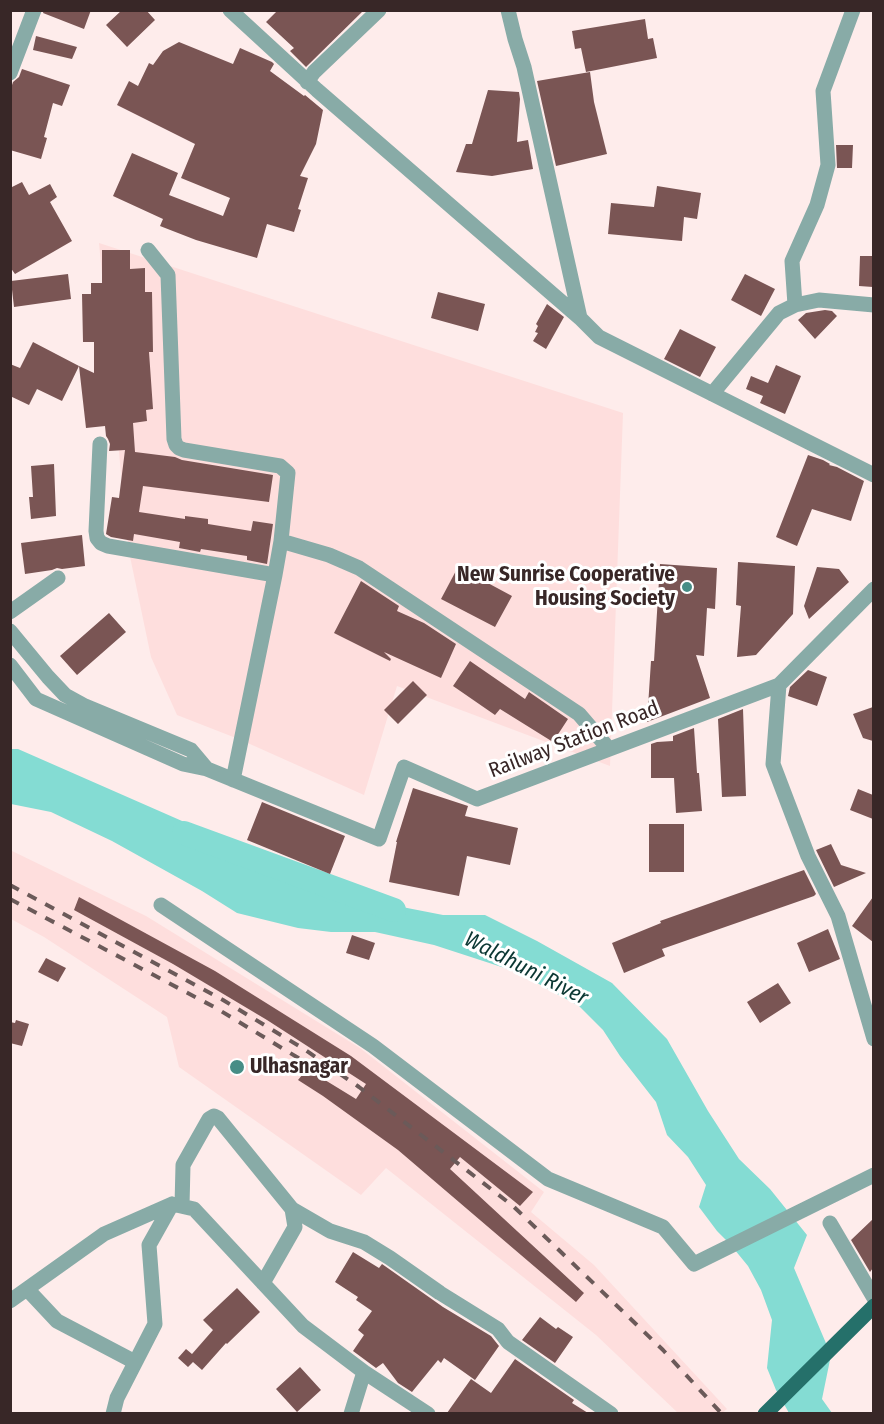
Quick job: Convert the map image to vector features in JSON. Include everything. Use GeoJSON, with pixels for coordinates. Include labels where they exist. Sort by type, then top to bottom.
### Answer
{"type":"FeatureCollection","features":[{"type":"Feature","properties":{"kind":"main road"},"geometry":{"type":"LineString","coordinates":[[765,1413],[873,1306]]}},
{"type":"Feature","properties":{"kind":"street"},"geometry":{"type":"LineString","coordinates":[[10,73],[34,10]]}},
{"type":"Feature","properties":{"kind":"street"},"geometry":{"type":"LineString","coordinates":[[230,10],[308,82],[580,318],[598,337],[873,475]]}},
{"type":"Feature","properties":{"kind":"street"},"geometry":{"type":"LineString","coordinates":[[308,82],[314,72],[379,10]]}},
{"type":"Feature","properties":{"kind":"street"},"geometry":{"type":"LineString","coordinates":[[508,10],[524,67],[580,318]]}},
{"type":"Feature","properties":{"kind":"street"},"geometry":{"type":"LineString","coordinates":[[795,305],[792,261],[817,205],[828,165],[823,91],[853,10]]}},
{"type":"Feature","properties":{"kind":"street"},"geometry":{"type":"LineString","coordinates":[[148,250],[168,275],[176,445],[184,450],[280,466],[285,469],[289,478],[275,575],[233,780]]}},
{"type":"Feature","properties":{"kind":"street"},"geometry":{"type":"LineString","coordinates":[[712,394],[779,313],[795,305],[819,300],[873,305]]}},
{"type":"Feature","properties":{"kind":"street"},"geometry":{"type":"LineString","coordinates":[[100,444],[96,531],[101,543],[275,575]]}},
{"type":"Feature","properties":{"kind":"street"},"geometry":{"type":"LineString","coordinates":[[281,542],[329,555],[359,568],[579,714],[609,749]]}},
{"type":"Feature","properties":{"kind":"street"},"geometry":{"type":"LineString","coordinates":[[10,612],[58,578]]}},
{"type":"Feature","properties":{"kind":"street","name":"Railway Station Road"},"geometry":{"type":"LineString","coordinates":[[10,665],[36,699],[183,764],[207,769],[379,840],[404,767],[477,799],[778,685],[873,589]]}},
{"type":"Feature","properties":{"kind":"street","name":"Railway Station Road"},"geometry":{"type":"LineString","coordinates":[[10,631],[65,695],[85,706],[191,750],[207,769]]}},
{"type":"Feature","properties":{"kind":"street"},"geometry":{"type":"LineString","coordinates":[[778,685],[773,764],[808,856],[838,916],[873,1032]]}},
{"type":"Feature","properties":{"kind":"street"},"geometry":{"type":"LineString","coordinates":[[161,905],[374,1046],[548,1179],[663,1227],[694,1264],[873,1175]]}},
{"type":"Feature","properties":{"kind":"street"},"geometry":{"type":"LineString","coordinates":[[113,1413],[117,1398],[155,1324],[149,1245],[177,1205],[183,1165],[209,1119],[214,1116],[218,1118],[291,1209],[330,1231],[364,1242],[390,1258],[498,1329],[508,1342],[611,1413]]}},
{"type":"Feature","properties":{"kind":"street"},"geometry":{"type":"LineString","coordinates":[[10,1301],[104,1234],[177,1205],[194,1209],[303,1326],[364,1372],[428,1413]]}},
{"type":"Feature","properties":{"kind":"street"},"geometry":{"type":"LineString","coordinates":[[262,1282],[295,1227],[291,1209]]}},
{"type":"Feature","properties":{"kind":"street"},"geometry":{"type":"LineString","coordinates":[[830,1223],[873,1298]]}},
{"type":"Feature","properties":{"kind":"street"},"geometry":{"type":"LineString","coordinates":[[27,1289],[57,1321],[135,1362]]}},
{"type":"Feature","properties":{"kind":"street"},"geometry":{"type":"LineString","coordinates":[[351,1413],[364,1372]]}},
{"type":"Feature","properties":{"kind":"shaded area"},"geometry":{"type":"Polygon","coordinates":[[[99,243],[623,413],[610,766],[397,686],[364,795],[241,740],[177,715],[151,657],[128,547],[99,243]]]}},
{"type":"Feature","properties":{"kind":"shaded area"},"geometry":{"type":"Polygon","coordinates":[[[10,850],[146,916],[360,1048],[544,1192],[531,1212],[594,1265],[727,1409],[722,1413],[678,1413],[596,1335],[386,1168],[361,1195],[179,1067],[167,1017],[44,937],[11,919],[10,850]]]}},
{"type":"Feature","properties":{"kind":"water"},"geometry":{"type":"Polygon","coordinates":[[[11,749],[18,749],[198,828],[215,845],[237,858],[300,887],[443,915],[485,915],[612,983],[667,1039],[708,1111],[739,1159],[770,1189],[807,1235],[794,1268],[831,1355],[822,1399],[832,1413],[789,1413],[767,1368],[772,1320],[761,1290],[748,1266],[699,1207],[706,1185],[688,1157],[667,1135],[656,1102],[603,1030],[579,1006],[517,972],[434,945],[375,932],[331,932],[298,928],[237,913],[112,841],[51,812],[11,804],[11,749]]]}},
{"type":"Feature","properties":{"kind":"building"},"geometry":{"type":"Polygon","coordinates":[[[44,10],[91,10],[84,29],[43,13],[44,10]]]}},
{"type":"Feature","properties":{"kind":"building"},"geometry":{"type":"Polygon","coordinates":[[[122,10],[146,10],[155,20],[127,47],[106,25],[122,10]]]}},
{"type":"Feature","properties":{"kind":"building"},"geometry":{"type":"Polygon","coordinates":[[[278,10],[364,10],[306,67],[290,51],[294,48],[266,22],[278,10]]]}},
{"type":"Feature","properties":{"kind":"building"},"geometry":{"type":"Polygon","coordinates":[[[645,19],[648,39],[653,38],[657,58],[586,72],[581,48],[575,49],[572,31],[645,19]]]}},
{"type":"Feature","properties":{"kind":"building"},"geometry":{"type":"Polygon","coordinates":[[[36,36],[77,47],[72,59],[33,50],[36,36]]]}},
{"type":"Feature","properties":{"kind":"building"},"geometry":{"type":"Polygon","coordinates":[[[179,42],[233,64],[240,48],[272,62],[274,64],[270,71],[323,110],[316,144],[300,176],[308,178],[298,209],[301,210],[294,232],[267,224],[257,258],[196,240],[160,226],[163,219],[113,196],[132,153],[178,173],[169,195],[223,216],[230,198],[181,178],[195,144],[117,105],[129,81],[138,86],[149,63],[153,65],[163,51],[179,42]]]}},
{"type":"Feature","properties":{"kind":"building"},"geometry":{"type":"Polygon","coordinates":[[[22,69],[70,85],[62,106],[53,103],[41,159],[10,150],[10,91],[22,69]]]}},
{"type":"Feature","properties":{"kind":"building"},"geometry":{"type":"Polygon","coordinates":[[[590,72],[594,102],[607,154],[556,166],[537,81],[590,72]]]}},
{"type":"Feature","properties":{"kind":"building"},"geometry":{"type":"Polygon","coordinates":[[[488,90],[519,92],[517,142],[528,140],[533,169],[492,176],[456,172],[466,144],[472,144],[488,90]]]}},
{"type":"Feature","properties":{"kind":"building"},"geometry":{"type":"Polygon","coordinates":[[[836,145],[853,145],[852,168],[837,168],[836,145]]]}},
{"type":"Feature","properties":{"kind":"building"},"geometry":{"type":"Polygon","coordinates":[[[22,182],[29,195],[50,184],[57,197],[50,202],[72,241],[15,274],[10,267],[10,188],[22,182]]]}},
{"type":"Feature","properties":{"kind":"building"},"geometry":{"type":"Polygon","coordinates":[[[657,186],[701,193],[697,219],[684,217],[682,241],[608,234],[611,203],[654,207],[657,186]]]}},
{"type":"Feature","properties":{"kind":"building"},"geometry":{"type":"Polygon","coordinates":[[[102,250],[130,250],[130,269],[145,268],[145,292],[152,292],[153,352],[149,352],[153,409],[146,410],[147,421],[133,423],[135,452],[273,475],[269,502],[143,486],[139,512],[185,519],[185,516],[208,519],[208,524],[251,531],[253,521],[273,524],[267,564],[247,560],[247,556],[179,548],[180,542],[134,534],[133,541],[106,534],[112,497],[119,498],[125,450],[109,451],[110,444],[105,426],[86,428],[79,366],[94,373],[94,342],[83,342],[82,294],[91,294],[91,283],[102,283],[102,250]]]}},
{"type":"Feature","properties":{"kind":"building"},"geometry":{"type":"Polygon","coordinates":[[[860,256],[873,256],[873,287],[859,286],[860,256]]]}},
{"type":"Feature","properties":{"kind":"building"},"geometry":{"type":"Polygon","coordinates":[[[68,274],[71,299],[14,307],[11,281],[68,274]]]}},
{"type":"Feature","properties":{"kind":"building"},"geometry":{"type":"Polygon","coordinates":[[[745,274],[775,289],[761,316],[731,300],[745,274]]]}},
{"type":"Feature","properties":{"kind":"building"},"geometry":{"type":"Polygon","coordinates":[[[438,292],[485,304],[478,331],[431,318],[438,292]]]}},
{"type":"Feature","properties":{"kind":"building"},"geometry":{"type":"Polygon","coordinates":[[[547,304],[564,317],[546,349],[533,341],[538,333],[535,332],[538,326],[536,324],[547,304]]]}},
{"type":"Feature","properties":{"kind":"building"},"geometry":{"type":"Polygon","coordinates":[[[832,311],[837,316],[815,339],[798,320],[806,313],[832,311]]]}},
{"type":"Feature","properties":{"kind":"building"},"geometry":{"type":"Polygon","coordinates":[[[680,329],[716,347],[700,377],[664,359],[680,329]]]}},
{"type":"Feature","properties":{"kind":"building"},"geometry":{"type":"Polygon","coordinates":[[[33,342],[79,366],[62,401],[37,389],[29,405],[10,396],[10,364],[20,368],[33,342]]]}},
{"type":"Feature","properties":{"kind":"building"},"geometry":{"type":"Polygon","coordinates":[[[776,365],[801,376],[785,414],[760,403],[763,396],[746,389],[751,376],[768,383],[776,365]]]}},
{"type":"Feature","properties":{"kind":"building"},"geometry":{"type":"Polygon","coordinates":[[[808,455],[864,481],[851,521],[812,509],[797,546],[776,537],[808,455]]]}},
{"type":"Feature","properties":{"kind":"building"},"geometry":{"type":"Polygon","coordinates":[[[54,464],[56,516],[31,519],[29,497],[33,497],[31,466],[54,464]]]}},
{"type":"Feature","properties":{"kind":"building"},"geometry":{"type":"Polygon","coordinates":[[[82,535],[85,566],[25,574],[21,543],[82,535]]]}},
{"type":"Feature","properties":{"kind":"building"},"geometry":{"type":"Polygon","coordinates":[[[738,562],[795,566],[793,614],[756,655],[737,657],[741,606],[736,605],[738,562]]]}},
{"type":"Feature","properties":{"kind":"building"},"geometry":{"type":"Polygon","coordinates":[[[660,564],[717,568],[715,609],[707,608],[704,656],[696,655],[710,698],[647,722],[651,661],[654,661],[660,564]]]}},
{"type":"Feature","properties":{"kind":"building"},"geometry":{"type":"Polygon","coordinates":[[[458,567],[512,596],[495,627],[441,599],[458,567]]]}},
{"type":"Feature","properties":{"kind":"building"},"geometry":{"type":"Polygon","coordinates":[[[817,567],[839,569],[849,582],[809,619],[804,606],[817,567]]]}},
{"type":"Feature","properties":{"kind":"building"},"geometry":{"type":"Polygon","coordinates":[[[361,581],[399,606],[397,611],[424,623],[456,644],[441,678],[384,652],[391,659],[390,661],[334,633],[361,581]]]}},
{"type":"Feature","properties":{"kind":"building"},"geometry":{"type":"Polygon","coordinates":[[[109,613],[126,632],[77,675],[60,656],[109,613]]]}},
{"type":"Feature","properties":{"kind":"building"},"geometry":{"type":"Polygon","coordinates":[[[470,661],[525,699],[529,692],[568,719],[553,742],[500,709],[495,715],[453,686],[470,661]]]}},
{"type":"Feature","properties":{"kind":"building"},"geometry":{"type":"Polygon","coordinates":[[[808,670],[827,677],[817,706],[788,696],[790,687],[808,670]]]}},
{"type":"Feature","properties":{"kind":"building"},"geometry":{"type":"Polygon","coordinates":[[[413,681],[427,695],[398,724],[384,710],[413,681]]]}},
{"type":"Feature","properties":{"kind":"building"},"geometry":{"type":"Polygon","coordinates":[[[873,707],[873,741],[863,738],[853,714],[873,707]]]}},
{"type":"Feature","properties":{"kind":"building"},"geometry":{"type":"Polygon","coordinates":[[[743,709],[746,796],[722,797],[718,719],[743,709]]]}},
{"type":"Feature","properties":{"kind":"building"},"geometry":{"type":"Polygon","coordinates":[[[694,728],[702,811],[676,813],[674,778],[651,778],[651,744],[673,741],[673,736],[694,728]]]}},
{"type":"Feature","properties":{"kind":"building"},"geometry":{"type":"Polygon","coordinates":[[[413,788],[468,806],[465,816],[518,828],[510,865],[467,856],[459,896],[389,882],[396,842],[413,788]]]}},
{"type":"Feature","properties":{"kind":"building"},"geometry":{"type":"Polygon","coordinates":[[[858,789],[873,795],[873,819],[850,810],[858,789]]]}},
{"type":"Feature","properties":{"kind":"building"},"geometry":{"type":"Polygon","coordinates":[[[262,802],[345,836],[330,874],[247,840],[262,802]]]}},
{"type":"Feature","properties":{"kind":"building"},"geometry":{"type":"Polygon","coordinates":[[[649,824],[684,824],[684,872],[649,872],[649,824]]]}},
{"type":"Feature","properties":{"kind":"building"},"geometry":{"type":"Polygon","coordinates":[[[831,844],[841,865],[866,873],[834,887],[816,850],[831,844]]]}},
{"type":"Feature","properties":{"kind":"building"},"geometry":{"type":"Polygon","coordinates":[[[804,870],[816,894],[814,896],[662,949],[665,956],[624,973],[612,943],[661,923],[660,921],[804,870]]]}},
{"type":"Feature","properties":{"kind":"building"},"geometry":{"type":"Polygon","coordinates":[[[79,897],[215,971],[351,1056],[533,1192],[520,1206],[460,1157],[450,1169],[584,1293],[576,1302],[398,1150],[298,1080],[307,1069],[356,1099],[366,1084],[267,1020],[173,964],[74,910],[79,897]]]}},
{"type":"Feature","properties":{"kind":"building"},"geometry":{"type":"Polygon","coordinates":[[[873,897],[873,942],[852,926],[873,897]]]}},
{"type":"Feature","properties":{"kind":"building"},"geometry":{"type":"Polygon","coordinates":[[[828,929],[840,959],[809,972],[797,943],[828,929]]]}},
{"type":"Feature","properties":{"kind":"building"},"geometry":{"type":"Polygon","coordinates":[[[352,935],[375,943],[369,960],[346,953],[352,935]]]}},
{"type":"Feature","properties":{"kind":"building"},"geometry":{"type":"Polygon","coordinates":[[[46,958],[66,968],[58,982],[38,972],[46,958]]]}},
{"type":"Feature","properties":{"kind":"building"},"geometry":{"type":"Polygon","coordinates":[[[778,983],[791,1003],[760,1023],[747,1002],[778,983]]]}},
{"type":"Feature","properties":{"kind":"building"},"geometry":{"type":"Polygon","coordinates":[[[16,1020],[29,1024],[22,1046],[10,1043],[10,1022],[15,1023],[16,1020]]]}},
{"type":"Feature","properties":{"kind":"building"},"geometry":{"type":"Polygon","coordinates":[[[873,1219],[873,1268],[870,1272],[851,1240],[873,1219]]]}},
{"type":"Feature","properties":{"kind":"building"},"geometry":{"type":"Polygon","coordinates":[[[353,1252],[379,1268],[382,1264],[443,1307],[491,1336],[499,1346],[475,1380],[444,1358],[441,1363],[438,1360],[412,1392],[398,1383],[383,1363],[376,1368],[353,1351],[364,1335],[358,1330],[372,1311],[356,1300],[358,1297],[335,1282],[353,1252]]]}},
{"type":"Feature","properties":{"kind":"building"},"geometry":{"type":"Polygon","coordinates":[[[237,1288],[260,1312],[226,1343],[202,1370],[193,1362],[188,1367],[178,1358],[186,1349],[192,1354],[213,1330],[203,1320],[237,1288]]]}},
{"type":"Feature","properties":{"kind":"building"},"geometry":{"type":"Polygon","coordinates":[[[540,1317],[556,1329],[558,1327],[573,1337],[555,1363],[522,1340],[540,1317]]]}},
{"type":"Feature","properties":{"kind":"building"},"geometry":{"type":"Polygon","coordinates":[[[515,1359],[574,1400],[572,1403],[588,1413],[447,1413],[471,1379],[491,1393],[515,1359]]]}},
{"type":"Feature","properties":{"kind":"building"},"geometry":{"type":"Polygon","coordinates":[[[300,1367],[321,1390],[297,1412],[276,1389],[300,1367]]]}},
{"type":"Feature","properties":{"kind":"waterway","name":"Waldhuni River"},"geometry":{"type":"LineString","coordinates":[[184,833],[394,910]]}},
{"type":"Feature","properties":{"kind":"railway"},"geometry":{"type":"LineString","coordinates":[[10,885],[223,1000],[304,1049],[359,1087],[513,1206],[663,1350],[722,1414]]}},
{"type":"Feature","properties":{"kind":"railway"},"geometry":{"type":"LineString","coordinates":[[10,899],[216,1008],[323,1073]]}},
{"type":"Feature","properties":{"kind":"place","name":"New Sunrise Cooperative Housing Society"},"geometry":{"type":"Point","coordinates":[687,587]}},
{"type":"Feature","properties":{"kind":"place","name":"Ulhasnagar"},"geometry":{"type":"Point","coordinates":[237,1067]}}]}
